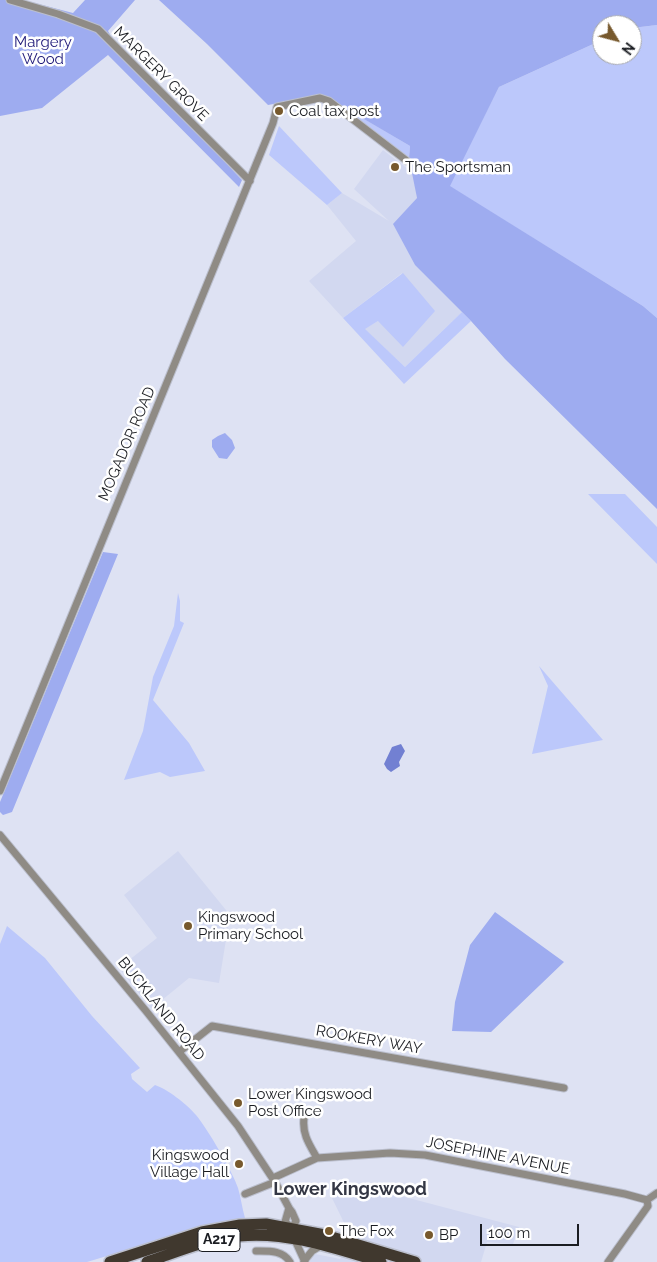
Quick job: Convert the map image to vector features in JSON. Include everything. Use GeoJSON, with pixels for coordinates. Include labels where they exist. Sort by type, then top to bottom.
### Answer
{"type":"FeatureCollection","features":[{"type":"Feature","properties":{"kind":"highway","name":"A217"},"geometry":{"type":"LineString","coordinates":[[110,1262],[202,1232],[223,1227],[266,1224],[322,1245],[380,1262]]}},
{"type":"Feature","properties":{"kind":"highway","name":"A217"},"geometry":{"type":"LineString","coordinates":[[147,1262],[205,1243],[239,1236],[293,1233],[325,1235],[414,1262]]}},
{"type":"Feature","properties":{"kind":"street","name":"MARGERY GROVE"},"geometry":{"type":"LineString","coordinates":[[10,0],[58,14],[98,29],[250,181]]}},
{"type":"Feature","properties":{"kind":"street","name":"MOGADOR ROAD"},"geometry":{"type":"LineString","coordinates":[[0,791],[250,181],[273,124],[277,107],[320,98],[329,101],[407,161]]}},
{"type":"Feature","properties":{"kind":"street","name":"BUCKLAND ROAD"},"geometry":{"type":"LineString","coordinates":[[0,835],[238,1126],[274,1180],[292,1212],[296,1221],[293,1233]]}},
{"type":"Feature","properties":{"kind":"street","name":"ROOKERY WAY"},"geometry":{"type":"LineString","coordinates":[[179,1052],[212,1026],[564,1088]]}},
{"type":"Feature","properties":{"kind":"street"},"geometry":{"type":"LineString","coordinates":[[304,1118],[303,1127],[306,1139],[317,1158]]}},
{"type":"Feature","properties":{"kind":"street","name":"JOSEPHINE AVENUE"},"geometry":{"type":"LineString","coordinates":[[245,1194],[317,1158],[390,1153],[426,1155],[647,1200]]}},
{"type":"Feature","properties":{"kind":"street"},"geometry":{"type":"LineString","coordinates":[[608,1262],[648,1206],[647,1200],[657,1193]]}},
{"type":"Feature","properties":{"kind":"street"},"geometry":{"type":"LineString","coordinates":[[293,1233],[305,1262]]}},
{"type":"Feature","properties":{"kind":"street"},"geometry":{"type":"LineString","coordinates":[[305,1262],[309,1254],[322,1245]]}},
{"type":"Feature","properties":{"kind":"street"},"geometry":{"type":"LineString","coordinates":[[256,1251],[280,1253],[285,1255],[290,1262]]}},
{"type":"Feature","properties":{"kind":"shaded area"},"geometry":{"type":"Polygon","coordinates":[[[657,25],[657,318],[643,306],[449,186],[499,87],[592,45],[592,65],[642,65],[642,27],[657,25]]]}},
{"type":"Feature","properties":{"kind":"shaded area"},"geometry":{"type":"Polygon","coordinates":[[[334,101],[410,146],[409,158],[334,101]]]}},
{"type":"Feature","properties":{"kind":"shaded area"},"geometry":{"type":"Polygon","coordinates":[[[279,126],[342,193],[327,205],[269,155],[279,126]]]}},
{"type":"Feature","properties":{"kind":"shaded area"},"geometry":{"type":"Polygon","coordinates":[[[383,150],[413,173],[417,198],[394,225],[415,265],[462,312],[405,367],[364,329],[378,321],[402,273],[343,318],[309,281],[356,241],[327,205],[342,193],[389,221],[354,189],[383,150]]]}},
{"type":"Feature","properties":{"kind":"shaded area"},"geometry":{"type":"Polygon","coordinates":[[[403,273],[435,311],[403,347],[378,321],[365,329],[405,367],[462,312],[471,321],[404,384],[343,318],[403,273]]]}},
{"type":"Feature","properties":{"kind":"shaded area"},"geometry":{"type":"Polygon","coordinates":[[[588,494],[625,494],[657,527],[657,564],[588,494]]]}},
{"type":"Feature","properties":{"kind":"shaded area"},"geometry":{"type":"Polygon","coordinates":[[[178,593],[180,621],[184,623],[153,700],[189,743],[205,771],[170,777],[160,772],[124,780],[143,731],[153,677],[174,626],[178,593]]]}},
{"type":"Feature","properties":{"kind":"shaded area"},"geometry":{"type":"Polygon","coordinates":[[[539,666],[603,740],[532,754],[548,686],[539,666]]]}},
{"type":"Feature","properties":{"kind":"shaded area"},"geometry":{"type":"Polygon","coordinates":[[[401,744],[405,751],[399,762],[400,766],[391,772],[384,764],[392,747],[401,744]]]}},
{"type":"Feature","properties":{"kind":"shaded area","name":"Kingswood Primary School"},"geometry":{"type":"Polygon","coordinates":[[[178,851],[230,915],[219,983],[189,978],[151,1009],[119,968],[157,938],[124,895],[178,851]]]}},
{"type":"Feature","properties":{"kind":"shaded area"},"geometry":{"type":"Polygon","coordinates":[[[7,926],[45,958],[92,1016],[140,1068],[131,1074],[132,1079],[147,1092],[155,1085],[165,1090],[182,1102],[201,1121],[231,1172],[238,1188],[245,1218],[206,1226],[87,1262],[0,1262],[0,944],[7,926]]]}},
{"type":"Feature","properties":{"kind":"shaded area"},"geometry":{"type":"Polygon","coordinates":[[[386,1192],[519,1227],[513,1244],[487,1242],[481,1262],[310,1262],[311,1257],[315,1254],[340,1259],[352,1239],[331,1196],[386,1192]]]}},
{"type":"Feature","properties":{"kind":"green space","name":"Margery Wood"},"geometry":{"type":"Polygon","coordinates":[[[0,0],[23,0],[73,13],[85,0],[135,0],[108,31],[118,48],[242,180],[239,187],[108,55],[42,108],[0,116],[0,0]]]}},
{"type":"Feature","properties":{"kind":"green space"},"geometry":{"type":"Polygon","coordinates":[[[159,0],[657,0],[657,25],[642,27],[642,15],[592,15],[592,45],[499,87],[450,186],[643,306],[657,318],[657,509],[505,359],[471,321],[415,265],[393,224],[417,198],[409,158],[410,146],[323,95],[268,105],[207,44],[159,0]]]}},
{"type":"Feature","properties":{"kind":"green space"},"geometry":{"type":"Polygon","coordinates":[[[225,433],[232,440],[235,448],[227,459],[219,458],[212,447],[212,440],[225,433]]]}},
{"type":"Feature","properties":{"kind":"green space"},"geometry":{"type":"Polygon","coordinates":[[[103,552],[118,554],[12,812],[3,815],[0,812],[0,802],[103,552]]]}},
{"type":"Feature","properties":{"kind":"green space"},"geometry":{"type":"Polygon","coordinates":[[[495,912],[564,962],[491,1032],[452,1031],[455,1002],[470,945],[495,912]]]}},
{"type":"Feature","properties":{"kind":"place","name":"Coal tax post"},"geometry":{"type":"Point","coordinates":[279,111]}},
{"type":"Feature","properties":{"kind":"place","name":"The Sportsman"},"geometry":{"type":"Point","coordinates":[395,167]}},
{"type":"Feature","properties":{"kind":"place","name":"Kingswood Primary School"},"geometry":{"type":"Point","coordinates":[188,926]}},
{"type":"Feature","properties":{"kind":"place","name":"Lower Kingswood Post Office"},"geometry":{"type":"Point","coordinates":[238,1103]}},
{"type":"Feature","properties":{"kind":"place","name":"Kingswood Village Hall"},"geometry":{"type":"Point","coordinates":[239,1164]}},
{"type":"Feature","properties":{"kind":"place","name":"The Fox"},"geometry":{"type":"Point","coordinates":[329,1231]}},
{"type":"Feature","properties":{"kind":"place","name":"BP"},"geometry":{"type":"Point","coordinates":[429,1235]}},
{"type":"Feature","properties":{"kind":"district","name":"Lower Kingswood"},"geometry":{"type":"Point","coordinates":[350,1190]}}]}
